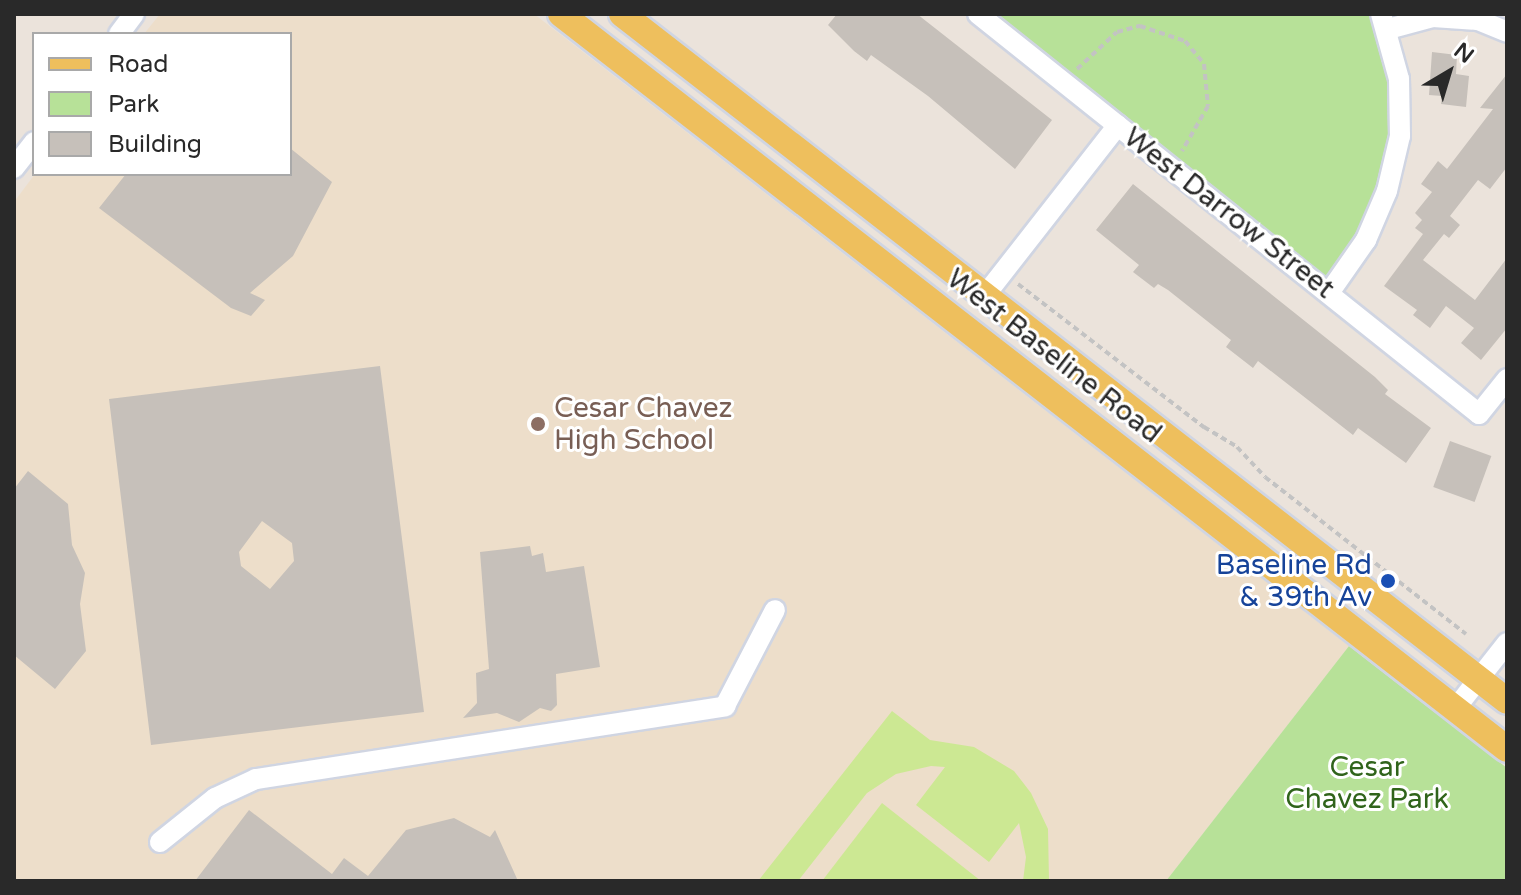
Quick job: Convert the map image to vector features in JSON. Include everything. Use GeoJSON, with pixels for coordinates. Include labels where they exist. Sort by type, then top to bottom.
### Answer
{"type":"FeatureCollection","features":[{"type":"Feature","properties":{"kind":"main road","name":"West Baseline Road"},"geometry":{"type":"LineString","coordinates":[[561,14],[1507,749]]}},
{"type":"Feature","properties":{"kind":"main road","name":"West Baseline Road"},"geometry":{"type":"LineString","coordinates":[[622,14],[1507,701]]}},
{"type":"Feature","properties":{"kind":"street"},"geometry":{"type":"LineString","coordinates":[[120,32],[134,14]]}},
{"type":"Feature","properties":{"kind":"street","name":"West Darrow Street"},"geometry":{"type":"LineString","coordinates":[[978,14],[1479,414],[1507,379]]}},
{"type":"Feature","properties":{"kind":"street"},"geometry":{"type":"LineString","coordinates":[[1329,293],[1366,240],[1387,191],[1400,136],[1399,79],[1385,22],[1433,17],[1478,20],[1507,32]]}},
{"type":"Feature","properties":{"kind":"street"},"geometry":{"type":"LineString","coordinates":[[986,294],[1118,125]]}},
{"type":"Feature","properties":{"kind":"street"},"geometry":{"type":"LineString","coordinates":[[14,168],[32,145]]}},
{"type":"Feature","properties":{"kind":"street"},"geometry":{"type":"LineString","coordinates":[[160,842],[215,798],[256,779],[725,706],[775,610]]}},
{"type":"Feature","properties":{"kind":"street"},"geometry":{"type":"LineString","coordinates":[[1455,709],[1507,643]]}},
{"type":"Feature","properties":{"kind":"path"},"geometry":{"type":"LineString","coordinates":[[1065,83],[1095,47],[1117,32],[1140,26],[1185,41],[1204,64],[1208,106],[1170,166]]}},
{"type":"Feature","properties":{"kind":"path"},"geometry":{"type":"LineString","coordinates":[[1018,284],[1204,427],[1237,447],[1265,477],[1466,634]]}},
{"type":"Feature","properties":{"kind":"shaded area","name":"Cesar Chavez High School"},"geometry":{"type":"Polygon","coordinates":[[[160,14],[534,14],[1349,646],[1166,881],[14,881],[14,202],[34,176],[292,176],[292,32],[146,32],[160,14]]]}},
{"type":"Feature","properties":{"kind":"green space"},"geometry":{"type":"Polygon","coordinates":[[[978,14],[1381,14],[1399,79],[1387,191],[1329,293],[978,14]]]}},
{"type":"Feature","properties":{"kind":"green space","name":"Cesar Chavez Park"},"geometry":{"type":"Polygon","coordinates":[[[1349,646],[1507,768],[1507,881],[1166,881],[1349,646]]]}},
{"type":"Feature","properties":{"kind":"green space"},"geometry":{"type":"Polygon","coordinates":[[[892,711],[930,740],[974,747],[1014,771],[1031,793],[1048,829],[1049,881],[1023,881],[1026,857],[1019,823],[989,862],[916,805],[945,767],[931,766],[896,774],[867,793],[798,881],[758,881],[892,711]]]}},
{"type":"Feature","properties":{"kind":"green space"},"geometry":{"type":"Polygon","coordinates":[[[882,803],[981,881],[822,881],[882,803]]]}},
{"type":"Feature","properties":{"kind":"building"},"geometry":{"type":"Polygon","coordinates":[[[837,14],[917,14],[1052,120],[1015,169],[928,96],[871,55],[867,61],[854,51],[828,25],[837,14]]]}},
{"type":"Feature","properties":{"kind":"building"},"geometry":{"type":"Polygon","coordinates":[[[1432,52],[1457,55],[1456,74],[1469,76],[1466,107],[1441,104],[1442,96],[1429,95],[1432,52]]]}},
{"type":"Feature","properties":{"kind":"building"},"geometry":{"type":"Polygon","coordinates":[[[1507,74],[1507,167],[1490,189],[1478,180],[1450,216],[1460,225],[1449,238],[1444,234],[1423,260],[1475,300],[1507,258],[1507,328],[1481,360],[1461,343],[1474,328],[1446,306],[1430,328],[1413,315],[1417,310],[1384,286],[1423,234],[1415,228],[1422,220],[1415,213],[1432,192],[1421,184],[1438,161],[1447,169],[1493,109],[1480,108],[1507,74]]]}},
{"type":"Feature","properties":{"kind":"building"},"geometry":{"type":"Polygon","coordinates":[[[292,150],[332,182],[293,256],[250,293],[265,300],[251,316],[231,308],[99,208],[124,176],[292,176],[292,150]]]}},
{"type":"Feature","properties":{"kind":"building"},"geometry":{"type":"Polygon","coordinates":[[[1133,184],[1375,377],[1388,390],[1385,394],[1431,428],[1406,463],[1358,428],[1353,435],[1258,361],[1253,368],[1226,347],[1231,340],[1168,290],[1158,284],[1154,288],[1133,272],[1139,265],[1096,230],[1133,184]]]}},
{"type":"Feature","properties":{"kind":"building"},"geometry":{"type":"Polygon","coordinates":[[[380,366],[424,712],[151,745],[109,399],[380,366]],[[262,521],[239,552],[241,566],[270,589],[294,561],[292,543],[262,521]]]}},
{"type":"Feature","properties":{"kind":"building"},"geometry":{"type":"Polygon","coordinates":[[[1450,441],[1491,456],[1475,502],[1433,487],[1450,441]]]}},
{"type":"Feature","properties":{"kind":"building"},"geometry":{"type":"Polygon","coordinates":[[[28,471],[68,504],[72,545],[85,573],[80,604],[86,651],[55,689],[14,655],[14,489],[28,471]]]}},
{"type":"Feature","properties":{"kind":"building"},"geometry":{"type":"Polygon","coordinates":[[[530,546],[532,556],[543,553],[546,572],[584,566],[600,667],[556,674],[557,705],[551,711],[540,708],[519,722],[497,713],[463,718],[477,703],[476,673],[489,669],[480,552],[530,546]]]}},
{"type":"Feature","properties":{"kind":"building"},"geometry":{"type":"Polygon","coordinates":[[[249,810],[332,874],[344,858],[368,876],[406,830],[454,818],[490,837],[495,830],[518,881],[195,881],[249,810]]]}},
{"type":"Feature","properties":{"kind":"place","name":"Cesar Chavez High School"},"geometry":{"type":"Point","coordinates":[538,424]}},
{"type":"Feature","properties":{"kind":"place","name":"Baseline Rd & 39th Av"},"geometry":{"type":"Point","coordinates":[1388,581]}}]}
